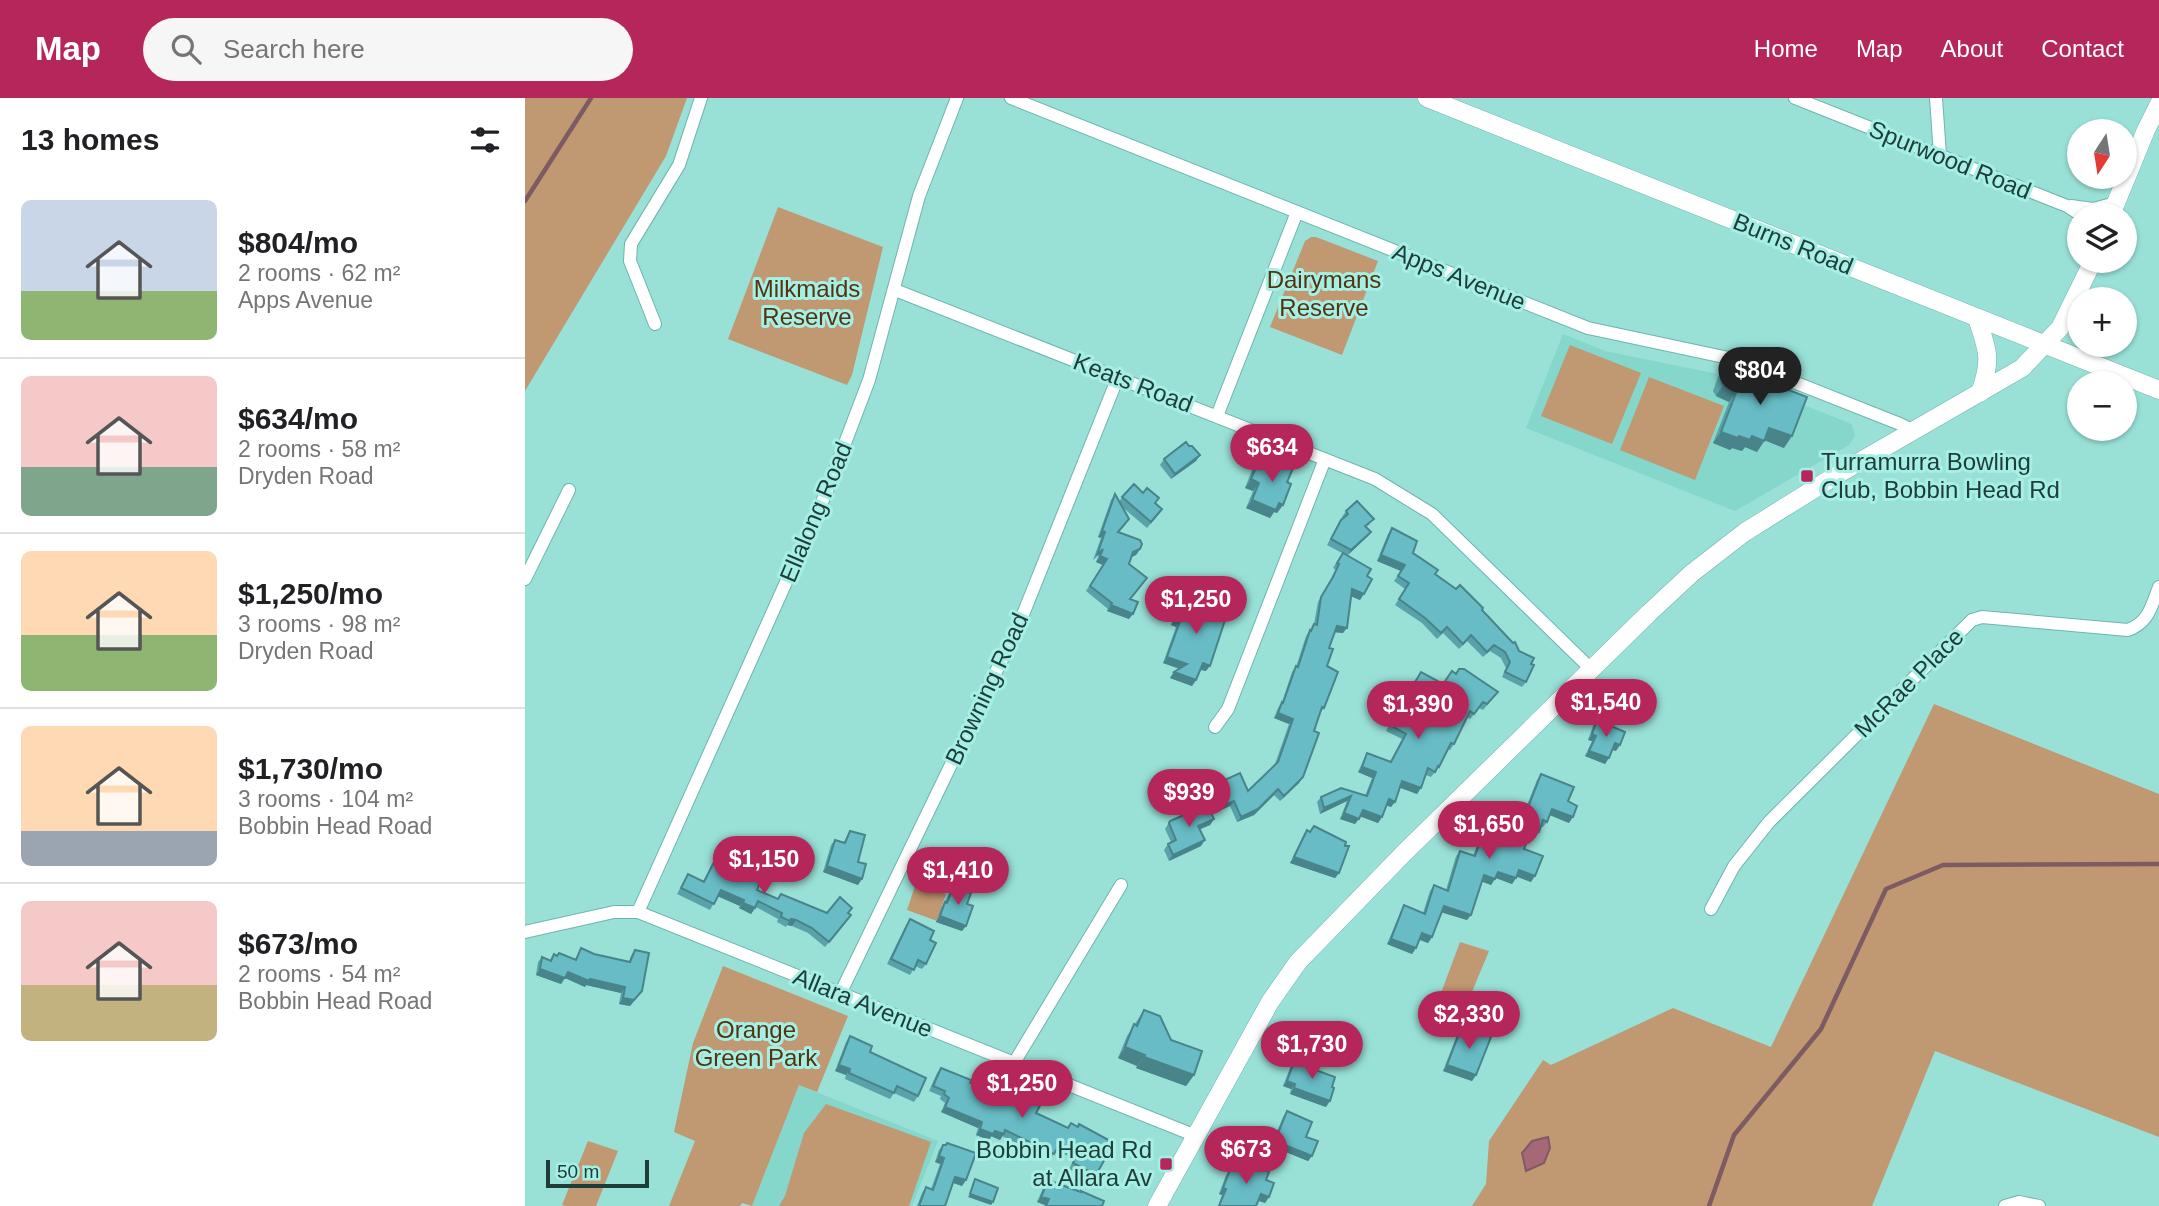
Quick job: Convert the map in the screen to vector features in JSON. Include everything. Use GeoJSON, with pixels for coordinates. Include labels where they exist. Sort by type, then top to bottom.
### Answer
{"type":"FeatureCollection","features":[{"type":"Feature","properties":{"kind":"main road","name":"Burns Road"},"geometry":{"type":"LineString","coordinates":[[1427,98],[2159,390]]}},
{"type":"Feature","properties":{"kind":"main road"},"geometry":{"type":"LineString","coordinates":[[2116,203],[2159,104]]}},
{"type":"Feature","properties":{"kind":"main road"},"geometry":{"type":"LineString","coordinates":[[1157,1206],[1270,1002],[1298,962],[1404,853],[1692,573],[1727,545],[1835,476],[2022,368],[2063,322],[2087,273]]}},
{"type":"Feature","properties":{"kind":"main road"},"geometry":{"type":"LineString","coordinates":[[1977,318],[1989,356],[1987,374],[1980,393]]}},
{"type":"Feature","properties":{"kind":"street"},"geometry":{"type":"LineString","coordinates":[[655,324],[629,253],[631,244],[679,165],[701,98]]}},
{"type":"Feature","properties":{"kind":"street","name":"Ellalong Road"},"geometry":{"type":"LineString","coordinates":[[638,912],[826,493],[869,380],[919,196],[957,98]]}},
{"type":"Feature","properties":{"kind":"street","name":"Apps Avenue"},"geometry":{"type":"LineString","coordinates":[[1011,98],[1588,328],[1738,360],[1914,431]]}},
{"type":"Feature","properties":{"kind":"street","name":"Spurwood Road"},"geometry":{"type":"LineString","coordinates":[[1795,98],[2067,206]]}},
{"type":"Feature","properties":{"kind":"street"},"geometry":{"type":"LineString","coordinates":[[1936,98],[1940,155]]}},
{"type":"Feature","properties":{"kind":"street"},"geometry":{"type":"LineString","coordinates":[[1217,416],[1297,212]]}},
{"type":"Feature","properties":{"kind":"street","name":"Keats Road"},"geometry":{"type":"LineString","coordinates":[[895,290],[1375,479],[1432,514],[1592,670]]}},
{"type":"Feature","properties":{"kind":"street","name":"Browning Road"},"geometry":{"type":"LineString","coordinates":[[841,994],[1020,622],[1118,377]]}},
{"type":"Feature","properties":{"kind":"street"},"geometry":{"type":"LineString","coordinates":[[1215,727],[1228,709],[1325,459]]}},
{"type":"Feature","properties":{"kind":"street"},"geometry":{"type":"LineString","coordinates":[[525,579],[569,490]]}},
{"type":"Feature","properties":{"kind":"street","name":"McRae Place"},"geometry":{"type":"LineString","coordinates":[[1711,909],[1734,866],[1769,822],[1972,620],[1982,617],[2128,630],[2147,617],[2159,587]]}},
{"type":"Feature","properties":{"kind":"street"},"geometry":{"type":"LineString","coordinates":[[1014,1063],[1121,885]]}},
{"type":"Feature","properties":{"kind":"street","name":"Allara Avenue"},"geometry":{"type":"LineString","coordinates":[[525,932],[614,912],[638,912],[1196,1136]]}},
{"type":"Feature","properties":{"kind":"street"},"geometry":{"type":"LineString","coordinates":[[2005,1206],[2019,1202],[2039,1206]]}},
{"type":"Feature","properties":{"kind":"shaded area"},"geometry":{"type":"Polygon","coordinates":[[[1563,334],[1605,351],[1732,377],[1847,422],[1852,425],[1855,436],[1849,445],[1735,511],[1526,428],[1563,334]]]}},
{"type":"Feature","properties":{"kind":"shaded area"},"geometry":{"type":"Polygon","coordinates":[[[799,1085],[938,1141],[912,1206],[752,1206],[799,1085]]]}},
{"type":"Feature","properties":{"kind":"shaded area"},"geometry":{"type":"Polygon","coordinates":[[[1548,1137],[1550,1148],[1544,1163],[1526,1171],[1522,1153],[1532,1141],[1548,1137]]]}},
{"type":"Feature","properties":{"kind":"green space"},"geometry":{"type":"Polygon","coordinates":[[[525,98],[687,98],[666,156],[525,391],[525,98]]]}},
{"type":"Feature","properties":{"kind":"green space","name":"Milkmaids Reserve"},"geometry":{"type":"Polygon","coordinates":[[[778,207],[883,247],[852,375],[847,385],[728,339],[778,207]]]}},
{"type":"Feature","properties":{"kind":"green space","name":"Dairymans Reserve"},"geometry":{"type":"Polygon","coordinates":[[[1311,237],[1378,261],[1342,355],[1270,327],[1305,241],[1311,237]]]}},
{"type":"Feature","properties":{"kind":"green space"},"geometry":{"type":"Polygon","coordinates":[[[1570,345],[1641,373],[1612,444],[1541,416],[1570,345]]]}},
{"type":"Feature","properties":{"kind":"green space"},"geometry":{"type":"Polygon","coordinates":[[[1649,377],[1724,406],[1695,480],[1620,450],[1649,377]]]}},
{"type":"Feature","properties":{"kind":"green space"},"geometry":{"type":"Polygon","coordinates":[[[1934,704],[2159,794],[2159,1137],[1935,1051],[1872,1206],[1472,1206],[1486,1184],[1489,1141],[1543,1060],[1551,1065],[1673,1008],[1771,1047],[1934,704]]]}},
{"type":"Feature","properties":{"kind":"green space"},"geometry":{"type":"Polygon","coordinates":[[[916,883],[946,894],[937,921],[907,910],[916,883]]]}},
{"type":"Feature","properties":{"kind":"green space"},"geometry":{"type":"Polygon","coordinates":[[[1460,942],[1489,951],[1464,1011],[1438,1001],[1460,942]]]}},
{"type":"Feature","properties":{"kind":"green space","name":"Orange Green Park"},"geometry":{"type":"Polygon","coordinates":[[[723,966],[848,1016],[817,1092],[799,1085],[752,1206],[742,1203],[740,1206],[669,1206],[695,1141],[674,1132],[693,1043],[723,966]]]}},
{"type":"Feature","properties":{"kind":"green space"},"geometry":{"type":"Polygon","coordinates":[[[826,1104],[931,1142],[909,1206],[779,1206],[785,1196],[804,1133],[826,1104]]]}},
{"type":"Feature","properties":{"kind":"green space"},"geometry":{"type":"Polygon","coordinates":[[[588,1141],[618,1151],[596,1206],[562,1205],[588,1141]]]}},
{"type":"Feature","properties":{"kind":"building"},"geometry":{"type":"Polygon","coordinates":[[[1726,366],[1807,397],[1792,436],[1769,428],[1764,441],[1752,436],[1750,440],[1721,432],[1737,390],[1723,385],[1721,380],[1726,366]]]}},
{"type":"Feature","properties":{"kind":"building"},"geometry":{"type":"Polygon","coordinates":[[[1186,442],[1200,455],[1175,474],[1164,459],[1186,442]]]}},
{"type":"Feature","properties":{"kind":"building"},"geometry":{"type":"Polygon","coordinates":[[[1298,457],[1287,482],[1291,484],[1283,505],[1279,503],[1276,510],[1252,500],[1259,483],[1251,479],[1258,462],[1284,469],[1298,457]]]}},
{"type":"Feature","properties":{"kind":"building"},"geometry":{"type":"Polygon","coordinates":[[[1134,484],[1143,493],[1147,488],[1159,498],[1155,503],[1162,509],[1151,522],[1122,497],[1134,484]]]}},
{"type":"Feature","properties":{"kind":"building"},"geometry":{"type":"Polygon","coordinates":[[[1115,494],[1129,519],[1118,532],[1140,540],[1142,544],[1140,549],[1133,552],[1129,564],[1147,578],[1130,599],[1138,602],[1133,614],[1111,605],[1112,603],[1090,586],[1107,559],[1100,556],[1103,549],[1097,555],[1115,494]]]}},
{"type":"Feature","properties":{"kind":"building"},"geometry":{"type":"Polygon","coordinates":[[[1357,501],[1374,519],[1365,526],[1371,532],[1351,550],[1331,539],[1341,520],[1348,514],[1346,511],[1357,501]]]}},
{"type":"Feature","properties":{"kind":"building"},"geometry":{"type":"Polygon","coordinates":[[[1392,528],[1417,541],[1413,553],[1438,570],[1435,574],[1456,589],[1460,585],[1513,643],[1515,642],[1519,651],[1534,658],[1531,664],[1534,665],[1526,682],[1505,672],[1510,662],[1505,652],[1494,645],[1487,652],[1471,635],[1463,644],[1447,627],[1441,633],[1399,599],[1409,583],[1398,576],[1405,565],[1381,555],[1392,528]]]}},
{"type":"Feature","properties":{"kind":"building"},"geometry":{"type":"Polygon","coordinates":[[[1343,553],[1371,569],[1367,576],[1372,579],[1364,594],[1352,589],[1347,628],[1337,626],[1329,648],[1333,649],[1327,666],[1338,672],[1314,731],[1319,733],[1303,777],[1284,796],[1278,789],[1258,809],[1241,817],[1234,801],[1216,809],[1207,788],[1240,773],[1248,791],[1278,762],[1293,719],[1278,713],[1296,666],[1298,667],[1310,630],[1314,624],[1317,625],[1321,597],[1343,553]]]}},
{"type":"Feature","properties":{"kind":"building"},"geometry":{"type":"Polygon","coordinates":[[[1183,597],[1228,611],[1210,666],[1203,663],[1196,680],[1174,672],[1187,664],[1167,657],[1180,621],[1175,619],[1183,597]]]}},
{"type":"Feature","properties":{"kind":"building"},"geometry":{"type":"Polygon","coordinates":[[[1459,669],[1464,669],[1498,692],[1487,704],[1483,702],[1474,714],[1470,711],[1439,767],[1435,772],[1428,768],[1421,788],[1402,781],[1395,802],[1389,799],[1382,817],[1363,810],[1359,819],[1344,813],[1351,796],[1324,808],[1321,797],[1341,788],[1367,796],[1376,772],[1362,767],[1367,753],[1391,762],[1406,734],[1390,725],[1395,716],[1390,714],[1397,700],[1425,716],[1435,693],[1415,682],[1421,672],[1443,684],[1452,671],[1456,674],[1459,669]]]}},
{"type":"Feature","properties":{"kind":"building"},"geometry":{"type":"Polygon","coordinates":[[[1597,720],[1625,732],[1620,745],[1615,743],[1609,758],[1589,751],[1596,736],[1592,734],[1597,720]]]}},
{"type":"Feature","properties":{"kind":"building"},"geometry":{"type":"Polygon","coordinates":[[[1541,774],[1574,787],[1568,801],[1577,806],[1573,817],[1552,809],[1547,822],[1543,820],[1539,832],[1532,829],[1524,849],[1543,856],[1535,876],[1519,870],[1516,878],[1498,872],[1495,879],[1484,875],[1471,915],[1444,906],[1432,937],[1422,933],[1416,948],[1391,939],[1404,905],[1425,914],[1434,885],[1448,891],[1460,851],[1475,856],[1483,834],[1491,837],[1498,819],[1513,825],[1522,803],[1529,805],[1541,774]]]}},
{"type":"Feature","properties":{"kind":"building"},"geometry":{"type":"Polygon","coordinates":[[[1207,805],[1214,819],[1198,826],[1205,840],[1173,855],[1168,844],[1176,840],[1170,821],[1207,805]]]}},
{"type":"Feature","properties":{"kind":"building"},"geometry":{"type":"Polygon","coordinates":[[[1314,826],[1349,846],[1339,873],[1294,857],[1307,830],[1310,832],[1314,826]]]}},
{"type":"Feature","properties":{"kind":"building"},"geometry":{"type":"Polygon","coordinates":[[[850,831],[865,835],[858,862],[866,864],[862,879],[827,866],[835,840],[845,843],[850,831]]]}},
{"type":"Feature","properties":{"kind":"building"},"geometry":{"type":"Polygon","coordinates":[[[722,851],[736,858],[735,861],[764,873],[757,890],[778,899],[781,894],[827,913],[840,897],[852,908],[848,913],[851,915],[829,942],[812,928],[796,920],[790,921],[781,917],[782,913],[758,901],[755,908],[721,890],[714,904],[681,888],[688,874],[704,882],[722,851]]]}},
{"type":"Feature","properties":{"kind":"building"},"geometry":{"type":"Polygon","coordinates":[[[953,887],[971,893],[967,904],[973,906],[966,926],[940,916],[953,887]]]}},
{"type":"Feature","properties":{"kind":"building"},"geometry":{"type":"Polygon","coordinates":[[[910,919],[934,931],[930,940],[936,943],[926,964],[918,960],[914,970],[891,959],[910,919]]]}},
{"type":"Feature","properties":{"kind":"building"},"geometry":{"type":"Polygon","coordinates":[[[581,948],[594,954],[630,962],[635,950],[649,953],[642,991],[634,1000],[623,998],[625,987],[590,979],[589,981],[568,972],[565,978],[540,969],[542,957],[551,961],[554,954],[557,956],[559,953],[576,960],[581,948]]]}},
{"type":"Feature","properties":{"kind":"building"},"geometry":{"type":"Polygon","coordinates":[[[1144,1010],[1160,1016],[1171,1040],[1202,1051],[1194,1075],[1144,1057],[1145,1055],[1125,1047],[1134,1024],[1137,1026],[1144,1010]]]}},
{"type":"Feature","properties":{"kind":"building"},"geometry":{"type":"Polygon","coordinates":[[[1462,1026],[1491,1037],[1476,1075],[1447,1065],[1462,1026]]]}},
{"type":"Feature","properties":{"kind":"building"},"geometry":{"type":"Polygon","coordinates":[[[850,1036],[872,1046],[870,1052],[926,1078],[918,1096],[897,1086],[894,1093],[849,1073],[850,1069],[839,1065],[850,1036]]]}},
{"type":"Feature","properties":{"kind":"building"},"geometry":{"type":"Polygon","coordinates":[[[1294,1062],[1335,1077],[1330,1101],[1294,1088],[1295,1084],[1287,1081],[1294,1062]]]}},
{"type":"Feature","properties":{"kind":"building"},"geometry":{"type":"Polygon","coordinates":[[[941,1068],[994,1092],[995,1090],[1029,1103],[1031,1099],[1041,1104],[1036,1113],[1068,1128],[1071,1123],[1078,1127],[1079,1124],[1114,1143],[1096,1175],[1073,1163],[1078,1153],[1060,1143],[1054,1154],[1005,1130],[1004,1134],[995,1131],[993,1134],[980,1129],[982,1122],[945,1107],[949,1098],[944,1094],[945,1091],[933,1086],[941,1068]]]}},
{"type":"Feature","properties":{"kind":"building"},"geometry":{"type":"Polygon","coordinates":[[[1287,1111],[1312,1122],[1306,1137],[1318,1141],[1312,1156],[1275,1141],[1287,1111]]]}},
{"type":"Feature","properties":{"kind":"building"},"geometry":{"type":"Polygon","coordinates":[[[947,1143],[976,1153],[966,1180],[955,1177],[945,1206],[919,1206],[926,1187],[933,1190],[944,1158],[939,1156],[943,1145],[947,1143]]]}},
{"type":"Feature","properties":{"kind":"building"},"geometry":{"type":"Polygon","coordinates":[[[1237,1160],[1269,1172],[1266,1180],[1274,1183],[1269,1197],[1261,1194],[1256,1206],[1219,1206],[1230,1170],[1233,1171],[1237,1160]]]}},
{"type":"Feature","properties":{"kind":"building"},"geometry":{"type":"Polygon","coordinates":[[[975,1179],[998,1188],[993,1202],[970,1194],[975,1179]]]}},
{"type":"Feature","properties":{"kind":"building"},"geometry":{"type":"Polygon","coordinates":[[[1048,1180],[1104,1201],[1102,1206],[1046,1206],[1049,1199],[1041,1197],[1048,1180]]]}},
{"type":"Feature","properties":{"kind":"waterway"},"geometry":{"type":"LineString","coordinates":[[525,201],[591,98]]}},
{"type":"Feature","properties":{"kind":"waterway"},"geometry":{"type":"LineString","coordinates":[[1709,1206],[1734,1135],[1821,1029],[1886,889],[1943,865],[2159,864]]}},
{"type":"Feature","properties":{"kind":"place","name":"Turramurra Bowling Club, Bobbin Head Rd"},"geometry":{"type":"Point","coordinates":[1807,476]}},
{"type":"Feature","properties":{"kind":"place","name":"Bobbin Head Rd at Allara Av"},"geometry":{"type":"Point","coordinates":[1166,1164]}}]}
